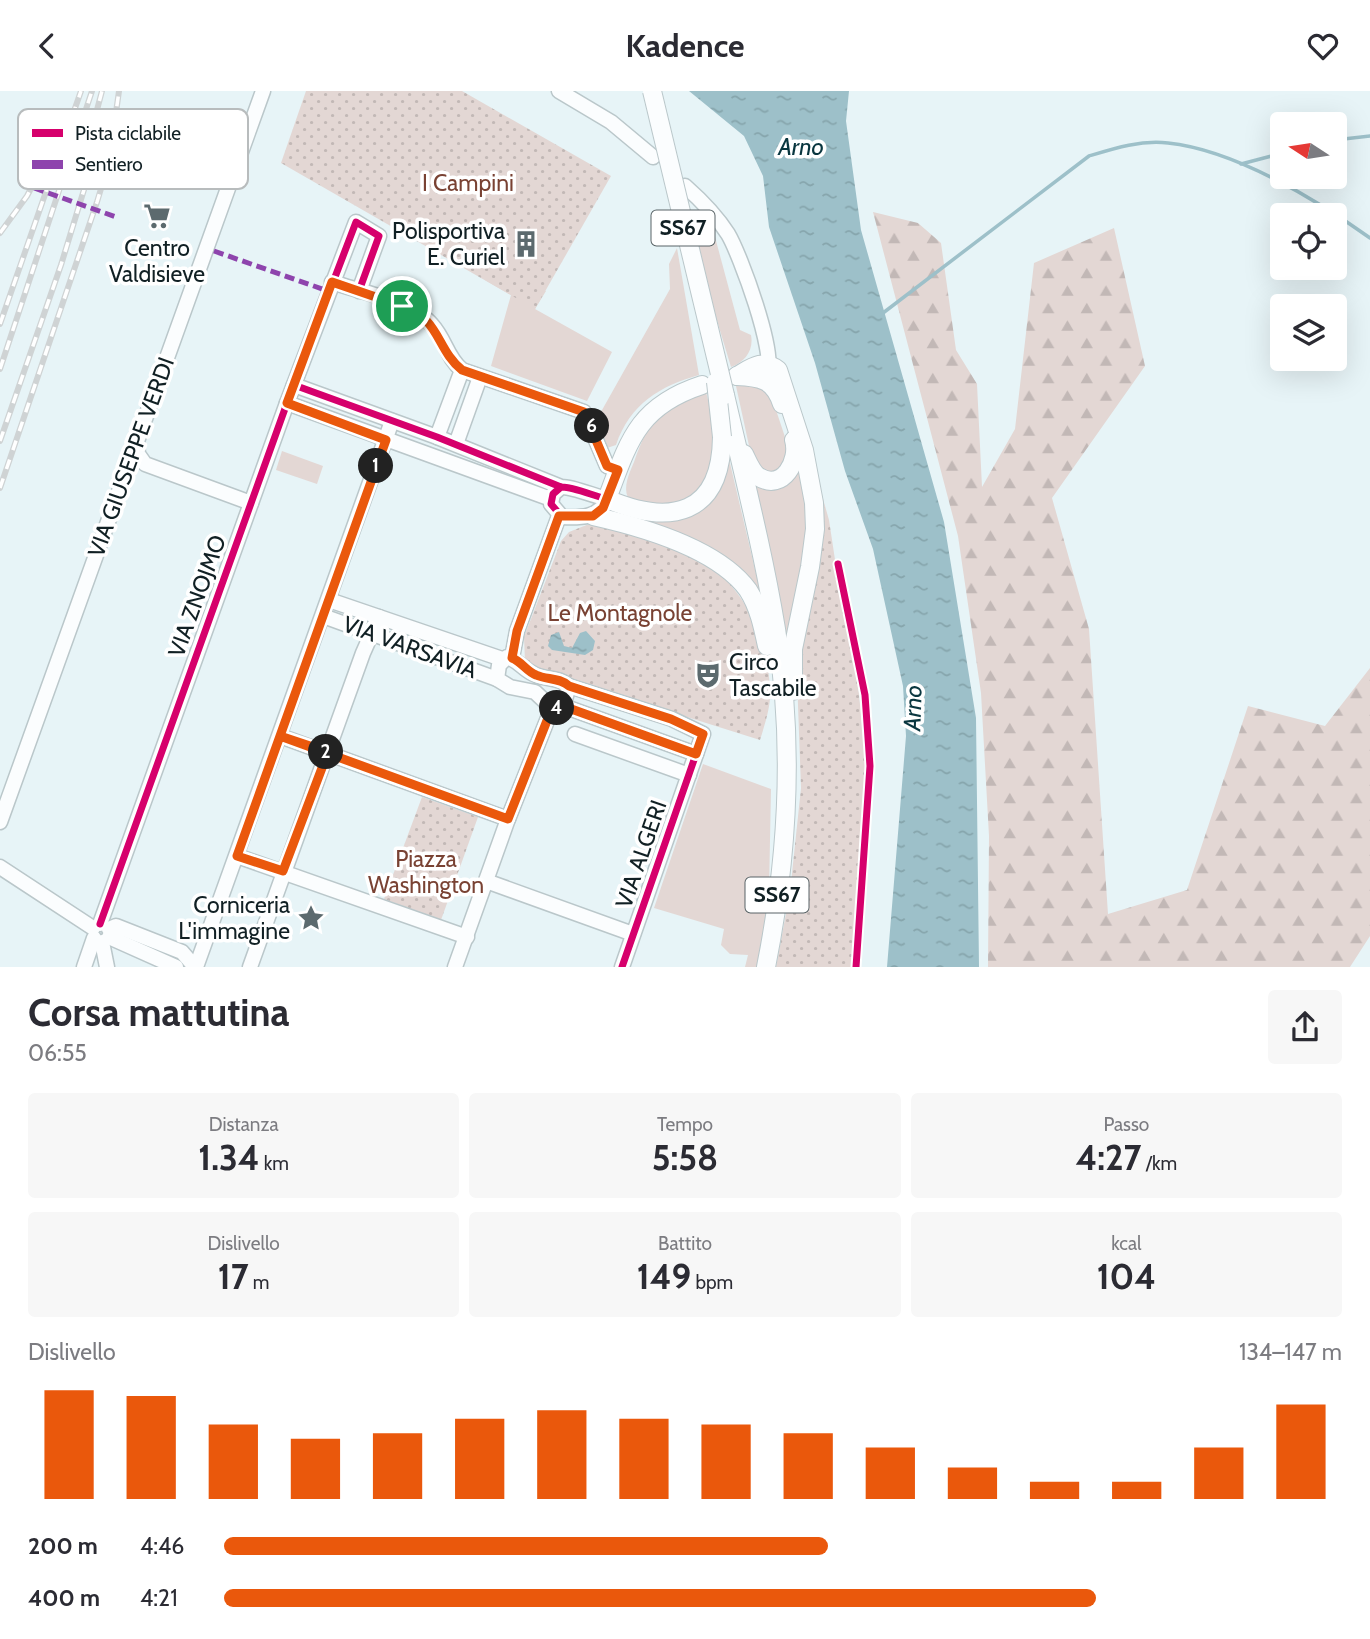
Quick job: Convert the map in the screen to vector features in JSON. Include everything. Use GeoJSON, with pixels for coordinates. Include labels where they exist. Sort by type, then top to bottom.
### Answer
{"type":"FeatureCollection","features":[{"type":"Feature","properties":{"kind":"main road","name":"SS67"},"geometry":{"type":"LineString","coordinates":[[652,91],[715,364],[728,436],[749,497],[776,631],[786,764],[786,822],[766,967]]}},
{"type":"Feature","properties":{"kind":"main road"},"geometry":{"type":"LineString","coordinates":[[728,436],[753,472],[761,478],[773,481],[786,475],[794,465],[797,449],[778,392],[766,371]]}},
{"type":"Feature","properties":{"kind":"main road"},"geometry":{"type":"LineString","coordinates":[[766,371],[782,378],[804,450],[814,503],[810,567],[793,649],[792,801],[786,822]]}},
{"type":"Feature","properties":{"kind":"main road"},"geometry":{"type":"LineString","coordinates":[[702,385],[677,395],[648,413],[618,470],[607,499],[651,514],[672,513],[690,507],[703,497],[717,473],[728,436]]}},
{"type":"Feature","properties":{"kind":"main road"},"geometry":{"type":"LineString","coordinates":[[584,515],[697,552],[723,565],[748,590],[763,626],[773,678],[778,742],[786,764]]}},
{"type":"Feature","properties":{"kind":"street","name":"VIA GIUSEPPE VERDI"},"geometry":{"type":"LineString","coordinates":[[248,132],[263,91]]}},
{"type":"Feature","properties":{"kind":"street"},"geometry":{"type":"LineString","coordinates":[[559,91],[611,122],[653,157]]}},
{"type":"Feature","properties":{"kind":"street"},"geometry":{"type":"LineString","coordinates":[[685,186],[715,215],[730,238],[751,294],[766,371]]}},
{"type":"Feature","properties":{"kind":"street","name":"VIA GIUSEPPE VERDI"},"geometry":{"type":"LineString","coordinates":[[0,822],[227,189]]}},
{"type":"Feature","properties":{"kind":"street","name":"VIA ZNOJMO"},"geometry":{"type":"LineString","coordinates":[[84,967],[101,933],[251,503],[356,222],[379,236],[359,291]]}},
{"type":"Feature","properties":{"kind":"street"},"geometry":{"type":"LineString","coordinates":[[332,282],[416,310],[433,325],[454,364],[462,370],[584,412],[607,466],[618,470]]}},
{"type":"Feature","properties":{"kind":"street"},"geometry":{"type":"LineString","coordinates":[[437,437],[462,370]]}},
{"type":"Feature","properties":{"kind":"street"},"geometry":{"type":"LineString","coordinates":[[456,444],[480,377]]}},
{"type":"Feature","properties":{"kind":"street"},"geometry":{"type":"LineString","coordinates":[[294,384],[524,471],[556,493]]}},
{"type":"Feature","properties":{"kind":"street"},"geometry":{"type":"LineString","coordinates":[[287,403],[518,486],[556,493],[572,487],[580,493],[607,499],[603,508],[584,515],[559,516]]}},
{"type":"Feature","properties":{"kind":"street"},"geometry":{"type":"LineString","coordinates":[[101,933],[116,926],[182,952],[195,967],[392,421]]}},
{"type":"Feature","properties":{"kind":"street"},"geometry":{"type":"LineString","coordinates":[[136,441],[138,454],[145,464]]}},
{"type":"Feature","properties":{"kind":"street"},"geometry":{"type":"LineString","coordinates":[[127,469],[134,464],[145,464],[251,503]]}},
{"type":"Feature","properties":{"kind":"street"},"geometry":{"type":"LineString","coordinates":[[518,486],[524,471]]}},
{"type":"Feature","properties":{"kind":"street"},"geometry":{"type":"LineString","coordinates":[[556,493],[553,509],[559,516]]}},
{"type":"Feature","properties":{"kind":"street"},"geometry":{"type":"LineString","coordinates":[[580,493],[584,515]]}},
{"type":"Feature","properties":{"kind":"street"},"geometry":{"type":"LineString","coordinates":[[498,679],[559,516]]}},
{"type":"Feature","properties":{"kind":"street","name":"VIA VARSAVIA"},"geometry":{"type":"LineString","coordinates":[[323,616],[498,679],[510,687],[535,692],[557,707],[696,754],[703,734],[593,692],[569,686],[563,680],[537,676],[520,661],[458,644],[328,600]]}},
{"type":"Feature","properties":{"kind":"street"},"geometry":{"type":"LineString","coordinates":[[250,967],[363,653],[379,617]]}},
{"type":"Feature","properties":{"kind":"street"},"geometry":{"type":"LineString","coordinates":[[452,662],[458,644]]}},
{"type":"Feature","properties":{"kind":"street"},"geometry":{"type":"LineString","coordinates":[[455,967],[508,819],[557,707],[569,686]]}},
{"type":"Feature","properties":{"kind":"street"},"geometry":{"type":"LineString","coordinates":[[575,734],[689,775]]}},
{"type":"Feature","properties":{"kind":"street"},"geometry":{"type":"LineString","coordinates":[[280,736],[508,819]]}},
{"type":"Feature","properties":{"kind":"street","name":"VIA ALGERI"},"geometry":{"type":"LineString","coordinates":[[622,967],[696,754]]}},
{"type":"Feature","properties":{"kind":"street"},"geometry":{"type":"LineString","coordinates":[[237,856],[467,937]]}},
{"type":"Feature","properties":{"kind":"street"},"geometry":{"type":"LineString","coordinates":[[0,867],[101,933],[176,967]]}},
{"type":"Feature","properties":{"kind":"street"},"geometry":{"type":"LineString","coordinates":[[486,881],[633,934]]}},
{"type":"Feature","properties":{"kind":"street"},"geometry":{"type":"LineString","coordinates":[[101,933],[107,967]]}},
{"type":"Feature","properties":{"kind":"green space","name":"I Campini"},"geometry":{"type":"Polygon","coordinates":[[[306,91],[462,91],[611,176],[535,309],[281,163],[306,91]]]}},
{"type":"Feature","properties":{"kind":"green space"},"geometry":{"type":"Polygon","coordinates":[[[873,212],[918,223],[941,243],[956,350],[977,384],[982,487],[1015,429],[1034,263],[1114,228],[1145,366],[1052,498],[1089,629],[1108,914],[1187,890],[1248,706],[1325,726],[1370,668],[1370,936],[1350,967],[988,967],[989,836],[981,693],[958,536],[873,212]]]}},
{"type":"Feature","properties":{"kind":"green space"},"geometry":{"type":"Polygon","coordinates":[[[692,220],[715,237],[740,330],[751,335],[751,346],[747,355],[731,367],[706,284],[692,220]]]}},
{"type":"Feature","properties":{"kind":"green space"},"geometry":{"type":"Polygon","coordinates":[[[677,248],[699,375],[659,391],[648,399],[629,418],[616,445],[607,448],[597,419],[670,289],[669,264],[677,248]]]}},
{"type":"Feature","properties":{"kind":"green space"},"geometry":{"type":"Polygon","coordinates":[[[485,280],[546,291],[535,309],[612,352],[587,401],[491,366],[511,295],[485,280]]]}},
{"type":"Feature","properties":{"kind":"green space"},"geometry":{"type":"Polygon","coordinates":[[[744,382],[770,392],[790,452],[782,466],[768,474],[753,464],[736,386],[744,382]]]}},
{"type":"Feature","properties":{"kind":"green space"},"geometry":{"type":"Polygon","coordinates":[[[706,392],[715,442],[715,456],[709,479],[699,491],[675,508],[628,498],[626,485],[629,475],[651,425],[667,408],[677,402],[706,392]]]}},
{"type":"Feature","properties":{"kind":"green space"},"geometry":{"type":"Polygon","coordinates":[[[282,451],[323,466],[317,484],[276,470],[282,451]]]}},
{"type":"Feature","properties":{"kind":"green space"},"geometry":{"type":"Polygon","coordinates":[[[810,453],[829,520],[842,606],[855,656],[866,763],[853,967],[776,967],[790,892],[801,788],[797,678],[803,625],[810,453]]]}},
{"type":"Feature","properties":{"kind":"green space"},"geometry":{"type":"Polygon","coordinates":[[[729,459],[762,599],[634,522],[635,516],[674,518],[729,459]]]}},
{"type":"Feature","properties":{"kind":"green space"},"geometry":{"type":"Polygon","coordinates":[[[802,463],[806,509],[804,552],[789,640],[785,640],[752,482],[802,463]]]}},
{"type":"Feature","properties":{"kind":"green space","name":"Le Montagnole"},"geometry":{"type":"Polygon","coordinates":[[[594,522],[659,542],[696,558],[714,569],[742,599],[760,637],[769,678],[770,698],[760,740],[538,670],[525,662],[524,637],[561,541],[569,532],[594,522]]]}},
{"type":"Feature","properties":{"kind":"green space"},"geometry":{"type":"Polygon","coordinates":[[[703,764],[771,789],[769,892],[758,967],[745,967],[748,955],[730,954],[721,945],[724,929],[654,908],[703,764]]]}},
{"type":"Feature","properties":{"kind":"green space","name":"Piazza Washington"},"geometry":{"type":"Polygon","coordinates":[[[422,797],[478,817],[441,920],[384,899],[422,797]]]}},
{"type":"Feature","properties":{"kind":"water","name":"Arno"},"geometry":{"type":"Polygon","coordinates":[[[689,91],[849,91],[846,121],[861,230],[944,522],[976,718],[979,967],[887,967],[906,736],[903,686],[873,549],[845,471],[815,363],[769,227],[763,176],[744,136],[689,91]]]}},
{"type":"Feature","properties":{"kind":"water"},"geometry":{"type":"Polygon","coordinates":[[[586,631],[595,641],[593,650],[585,655],[552,650],[548,646],[551,635],[559,632],[564,646],[572,648],[580,633],[586,631]]]}},
{"type":"Feature","properties":{"kind":"waterway"},"geometry":{"type":"LineString","coordinates":[[1348,139],[1370,136]]}},
{"type":"Feature","properties":{"kind":"waterway"},"geometry":{"type":"LineString","coordinates":[[883,313],[1089,156],[1138,144],[1168,143],[1220,155],[1300,193],[1370,238]]}},
{"type":"Feature","properties":{"kind":"waterway"},"geometry":{"type":"LineString","coordinates":[[1241,164],[1270,156]]}},
{"type":"Feature","properties":{"kind":"railway"},"geometry":{"type":"LineString","coordinates":[[75,109],[81,91]]}},
{"type":"Feature","properties":{"kind":"railway"},"geometry":{"type":"LineString","coordinates":[[86,109],[92,91]]}},
{"type":"Feature","properties":{"kind":"railway"},"geometry":{"type":"LineString","coordinates":[[97,109],[102,91]]}},
{"type":"Feature","properties":{"kind":"railway"},"geometry":{"type":"LineString","coordinates":[[116,109],[119,91]]}},
{"type":"Feature","properties":{"kind":"railway"},"geometry":{"type":"LineString","coordinates":[[0,233],[31,189]]}},
{"type":"Feature","properties":{"kind":"railway"},"geometry":{"type":"LineString","coordinates":[[0,324],[47,189]]}},
{"type":"Feature","properties":{"kind":"railway"},"geometry":{"type":"LineString","coordinates":[[0,369],[60,189]]}},
{"type":"Feature","properties":{"kind":"railway"},"geometry":{"type":"LineString","coordinates":[[0,441],[84,189]]}},
{"type":"Feature","properties":{"kind":"railway"},"geometry":{"type":"LineString","coordinates":[[0,488],[101,189]]}},
{"type":"Feature","properties":{"kind":"marked path"},"geometry":{"type":"LineString","coordinates":[[37,189],[119,218]]}},
{"type":"Feature","properties":{"kind":"marked path"},"geometry":{"type":"LineString","coordinates":[[214,251],[328,291]]}},
{"type":"Feature","properties":{"kind":"cycle path"},"geometry":{"type":"LineString","coordinates":[[100,924],[287,403],[356,222],[379,236],[359,291]]}},
{"type":"Feature","properties":{"kind":"cycle path"},"geometry":{"type":"LineString","coordinates":[[294,385],[437,437],[561,487],[607,499],[600,510],[594,513],[582,517],[562,517],[551,504],[553,494],[561,487]]}},
{"type":"Feature","properties":{"kind":"cycle path"},"geometry":{"type":"LineString","coordinates":[[838,564],[865,695],[870,766],[856,967]]}},
{"type":"Feature","properties":{"kind":"cycle path"},"geometry":{"type":"LineString","coordinates":[[569,686],[672,719],[703,734],[622,967]]}},
{"type":"Feature","properties":{"kind":"place","name":"Centro Valdisieve"},"geometry":{"type":"Point","coordinates":[157,216]}},
{"type":"Feature","properties":{"kind":"place","name":"Polisportiva E. Curiel"},"geometry":{"type":"Point","coordinates":[526,244]}},
{"type":"Feature","properties":{"kind":"place","name":"Circo Tascabile"},"geometry":{"type":"Point","coordinates":[708,675]}},
{"type":"Feature","properties":{"kind":"place","name":"Corniceria L'immagine"},"geometry":{"type":"Point","coordinates":[311,918]}},
{"type":"Feature","properties":{"kind":"route"},"geometry":{"type":"LineString","coordinates":[[402,306],[332,282],[287,403],[386,440],[280,736],[288,739],[328,752],[283,871],[237,856],[280,736],[328,752],[480,807],[508,819],[552,708],[563,706],[696,754],[703,734],[671,719],[569,686],[563,680],[537,676],[527,671],[520,661],[512,658],[517,631],[559,516],[593,516],[603,508],[618,470],[607,466],[589,418],[584,412],[462,370],[454,364],[433,325],[416,310],[402,306]]}}]}
